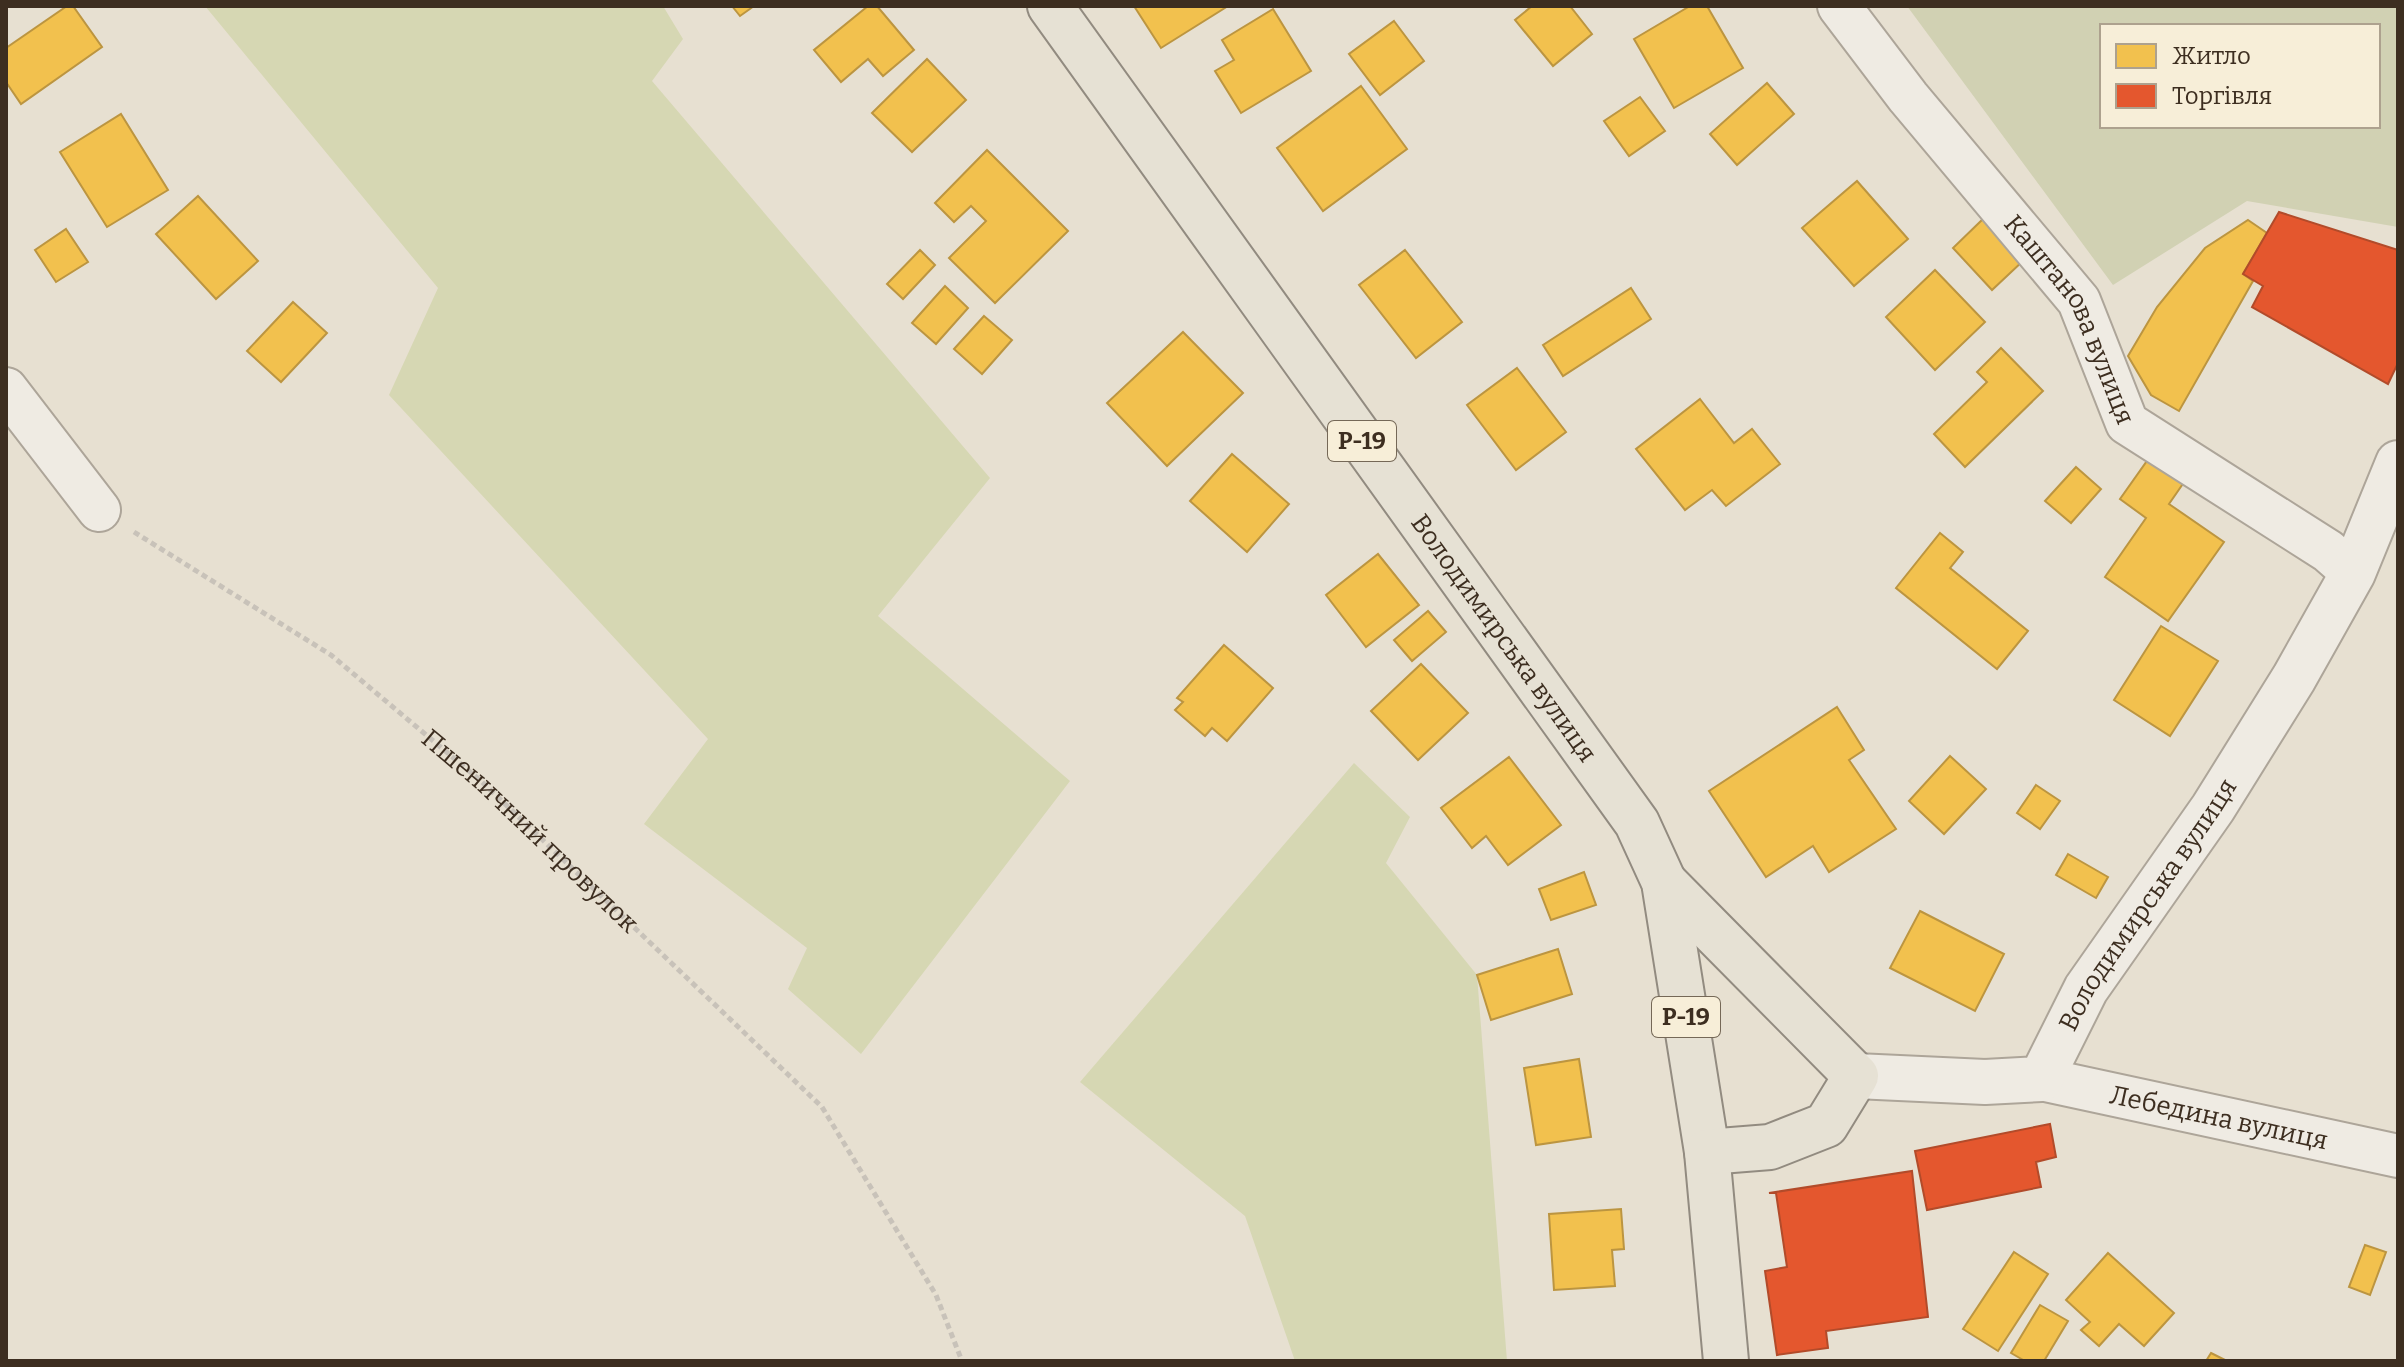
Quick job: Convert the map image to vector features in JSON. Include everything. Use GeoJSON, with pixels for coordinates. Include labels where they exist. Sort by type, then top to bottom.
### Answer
{"type":"FeatureCollection","features":[{"type":"Feature","properties":{"kind":"main road","name":"Володимирська вулиця"},"geometry":{"type":"LineString","coordinates":[[1050,6],[1637,823],[1664,882],[1707,1152],[1726,1361]]}},
{"type":"Feature","properties":{"kind":"main road"},"geometry":{"type":"LineString","coordinates":[[1664,882],[1856,1076],[1826,1125],[1770,1147],[1707,1152]]}},
{"type":"Feature","properties":{"kind":"street","name":"Каштанова вулиця"},"geometry":{"type":"LineString","coordinates":[[1839,6],[1908,97],[2079,301],[2127,423],[2328,551],[2353,573]]}},
{"type":"Feature","properties":{"kind":"street"},"geometry":{"type":"LineString","coordinates":[[6,389],[99,510]]}},
{"type":"Feature","properties":{"kind":"street","name":"Володимирська вулиця"},"geometry":{"type":"LineString","coordinates":[[2041,1079],[2086,989],[2213,808],[2294,678],[2353,573],[2398,463]]}},
{"type":"Feature","properties":{"kind":"street"},"geometry":{"type":"LineString","coordinates":[[1856,1076],[1985,1082],[2041,1079]]}},
{"type":"Feature","properties":{"kind":"street","name":"Лебедина вулиця"},"geometry":{"type":"LineString","coordinates":[[2041,1079],[2398,1156]]}},
{"type":"Feature","properties":{"kind":"path","name":"Пшеничний провулок"},"geometry":{"type":"LineString","coordinates":[[99,510],[331,655],[481,781],[822,1107],[936,1295],[962,1361]]}},
{"type":"Feature","properties":{"kind":"green space"},"geometry":{"type":"Polygon","coordinates":[[[205,6],[663,6],[683,39],[652,81],[990,478],[878,616],[1070,781],[861,1054],[788,989],[807,948],[644,824],[708,739],[389,395],[438,288],[205,6]]]}},
{"type":"Feature","properties":{"kind":"green space"},"geometry":{"type":"Polygon","coordinates":[[[1907,6],[2398,6],[2398,227],[2247,201],[2113,285],[1907,6]]]}},
{"type":"Feature","properties":{"kind":"green space"},"geometry":{"type":"Polygon","coordinates":[[[1354,763],[1410,817],[1386,863],[1477,975],[1507,1361],[1295,1361],[1245,1216],[1080,1082],[1354,763]]]}},
{"type":"Feature","properties":{"kind":"building: Житло"},"geometry":{"type":"Polygon","coordinates":[[[67,6],[73,6],[102,47],[21,104],[6,82],[6,48],[67,6]]]}},
{"type":"Feature","properties":{"kind":"building: Житло"},"geometry":{"type":"Polygon","coordinates":[[[732,6],[754,6],[740,16],[732,6]]]}},
{"type":"Feature","properties":{"kind":"building: Житло"},"geometry":{"type":"Polygon","coordinates":[[[868,6],[877,6],[914,50],[883,76],[868,59],[841,82],[814,50],[868,6]]]}},
{"type":"Feature","properties":{"kind":"building: Житло"},"geometry":{"type":"Polygon","coordinates":[[[1134,6],[1228,6],[1161,48],[1134,6]]]}},
{"type":"Feature","properties":{"kind":"building: Житло"},"geometry":{"type":"Polygon","coordinates":[[[1532,6],[1570,6],[1592,34],[1553,66],[1515,20],[1532,6]]]}},
{"type":"Feature","properties":{"kind":"building: Житло"},"geometry":{"type":"Polygon","coordinates":[[[1690,6],[1707,6],[1743,68],[1674,108],[1634,39],[1690,6]]]}},
{"type":"Feature","properties":{"kind":"building: Житло"},"geometry":{"type":"Polygon","coordinates":[[[1273,9],[1311,71],[1241,113],[1215,71],[1234,60],[1222,40],[1273,9]]]}},
{"type":"Feature","properties":{"kind":"building: Житло"},"geometry":{"type":"Polygon","coordinates":[[[1394,21],[1424,61],[1380,95],[1349,54],[1394,21]]]}},
{"type":"Feature","properties":{"kind":"building: Житло"},"geometry":{"type":"Polygon","coordinates":[[[927,59],[966,100],[912,152],[872,113],[927,59]]]}},
{"type":"Feature","properties":{"kind":"building: Житло"},"geometry":{"type":"Polygon","coordinates":[[[1767,83],[1794,114],[1737,165],[1710,134],[1767,83]]]}},
{"type":"Feature","properties":{"kind":"building: Житло"},"geometry":{"type":"Polygon","coordinates":[[[1361,86],[1407,149],[1323,211],[1277,148],[1361,86]]]}},
{"type":"Feature","properties":{"kind":"building: Житло"},"geometry":{"type":"Polygon","coordinates":[[[1640,97],[1665,131],[1629,156],[1604,121],[1640,97]]]}},
{"type":"Feature","properties":{"kind":"building: Житло"},"geometry":{"type":"Polygon","coordinates":[[[121,114],[168,190],[107,227],[60,152],[121,114]]]}},
{"type":"Feature","properties":{"kind":"building: Житло"},"geometry":{"type":"Polygon","coordinates":[[[987,150],[1068,231],[995,303],[949,258],[986,221],[971,206],[954,222],[935,203],[987,150]]]}},
{"type":"Feature","properties":{"kind":"building: Житло"},"geometry":{"type":"Polygon","coordinates":[[[1857,181],[1908,239],[1854,286],[1802,228],[1857,181]]]}},
{"type":"Feature","properties":{"kind":"building: Житло"},"geometry":{"type":"Polygon","coordinates":[[[198,196],[258,261],[216,299],[156,234],[198,196]]]}},
{"type":"Feature","properties":{"kind":"building: Житло"},"geometry":{"type":"Polygon","coordinates":[[[1984,218],[2024,260],[1992,290],[1953,248],[1984,218]]]}},
{"type":"Feature","properties":{"kind":"building: Житло"},"geometry":{"type":"Polygon","coordinates":[[[2248,220],[2267,233],[2243,274],[2253,281],[2179,411],[2151,395],[2128,356],[2157,307],[2205,248],[2248,220]]]}},
{"type":"Feature","properties":{"kind":"building: Житло"},"geometry":{"type":"Polygon","coordinates":[[[66,229],[88,262],[56,282],[35,250],[66,229]]]}},
{"type":"Feature","properties":{"kind":"building: Житло"},"geometry":{"type":"Polygon","coordinates":[[[920,250],[935,265],[903,299],[887,284],[920,250]]]}},
{"type":"Feature","properties":{"kind":"building: Житло"},"geometry":{"type":"Polygon","coordinates":[[[1405,250],[1462,322],[1416,358],[1359,285],[1405,250]]]}},
{"type":"Feature","properties":{"kind":"building: Житло"},"geometry":{"type":"Polygon","coordinates":[[[1935,270],[1985,322],[1935,370],[1886,317],[1935,270]]]}},
{"type":"Feature","properties":{"kind":"building: Житло"},"geometry":{"type":"Polygon","coordinates":[[[945,286],[968,308],[936,344],[912,323],[945,286]]]}},
{"type":"Feature","properties":{"kind":"building: Житло"},"geometry":{"type":"Polygon","coordinates":[[[1631,288],[1651,319],[1563,376],[1543,345],[1631,288]]]}},
{"type":"Feature","properties":{"kind":"building: Житло"},"geometry":{"type":"Polygon","coordinates":[[[293,302],[327,333],[281,382],[247,351],[293,302]]]}},
{"type":"Feature","properties":{"kind":"building: Житло"},"geometry":{"type":"Polygon","coordinates":[[[984,316],[1012,340],[982,374],[954,349],[984,316]]]}},
{"type":"Feature","properties":{"kind":"building: Житло"},"geometry":{"type":"Polygon","coordinates":[[[1183,332],[1243,393],[1167,466],[1107,403],[1183,332]]]}},
{"type":"Feature","properties":{"kind":"building: Житло"},"geometry":{"type":"Polygon","coordinates":[[[2001,348],[2043,391],[1965,467],[1934,434],[1987,382],[1977,372],[2001,348]]]}},
{"type":"Feature","properties":{"kind":"building: Житло"},"geometry":{"type":"Polygon","coordinates":[[[1517,368],[1566,432],[1516,470],[1467,405],[1517,368]]]}},
{"type":"Feature","properties":{"kind":"building: Житло"},"geometry":{"type":"Polygon","coordinates":[[[1700,399],[1734,443],[1752,429],[1780,464],[1726,506],[1712,490],[1685,510],[1636,449],[1700,399]]]}},
{"type":"Feature","properties":{"kind":"building: Житло"},"geometry":{"type":"Polygon","coordinates":[[[2154,451],[2189,475],[2169,504],[2224,542],[2168,621],[2105,577],[2146,518],[2120,499],[2154,451]]]}},
{"type":"Feature","properties":{"kind":"building: Житло"},"geometry":{"type":"Polygon","coordinates":[[[1232,454],[1289,504],[1247,552],[1190,501],[1232,454]]]}},
{"type":"Feature","properties":{"kind":"building: Житло"},"geometry":{"type":"Polygon","coordinates":[[[2076,467],[2101,489],[2071,523],[2045,501],[2076,467]]]}},
{"type":"Feature","properties":{"kind":"building: Житло"},"geometry":{"type":"Polygon","coordinates":[[[1940,533],[1963,552],[1950,568],[2028,631],[1997,669],[1896,588],[1940,533]]]}},
{"type":"Feature","properties":{"kind":"building: Житло"},"geometry":{"type":"Polygon","coordinates":[[[1378,554],[1419,605],[1366,647],[1326,595],[1378,554]]]}},
{"type":"Feature","properties":{"kind":"building: Житло"},"geometry":{"type":"Polygon","coordinates":[[[1428,611],[1446,632],[1412,661],[1394,640],[1428,611]]]}},
{"type":"Feature","properties":{"kind":"building: Житло"},"geometry":{"type":"Polygon","coordinates":[[[2161,626],[2218,661],[2170,736],[2114,700],[2161,626]]]}},
{"type":"Feature","properties":{"kind":"building: Житло"},"geometry":{"type":"Polygon","coordinates":[[[1224,645],[1273,688],[1227,741],[1212,728],[1205,736],[1175,710],[1183,702],[1177,698],[1224,645]]]}},
{"type":"Feature","properties":{"kind":"building: Житло"},"geometry":{"type":"Polygon","coordinates":[[[1421,664],[1468,713],[1418,760],[1371,711],[1421,664]]]}},
{"type":"Feature","properties":{"kind":"building: Житло"},"geometry":{"type":"Polygon","coordinates":[[[1837,707],[1864,750],[1849,760],[1896,829],[1829,872],[1813,846],[1766,877],[1709,791],[1837,707]]]}},
{"type":"Feature","properties":{"kind":"building: Житло"},"geometry":{"type":"Polygon","coordinates":[[[1950,756],[1986,789],[1944,834],[1909,801],[1950,756]]]}},
{"type":"Feature","properties":{"kind":"building: Житло"},"geometry":{"type":"Polygon","coordinates":[[[1509,757],[1561,825],[1508,865],[1486,836],[1472,848],[1441,808],[1509,757]]]}},
{"type":"Feature","properties":{"kind":"building: Житло"},"geometry":{"type":"Polygon","coordinates":[[[2036,785],[2060,801],[2040,829],[2017,813],[2036,785]]]}},
{"type":"Feature","properties":{"kind":"building: Житло"},"geometry":{"type":"Polygon","coordinates":[[[2068,854],[2108,877],[2096,898],[2056,875],[2068,854]]]}},
{"type":"Feature","properties":{"kind":"building: Житло"},"geometry":{"type":"Polygon","coordinates":[[[1584,872],[1596,905],[1551,920],[1539,889],[1584,872]]]}},
{"type":"Feature","properties":{"kind":"building: Житло"},"geometry":{"type":"Polygon","coordinates":[[[1920,911],[2004,954],[1975,1011],[1890,968],[1920,911]]]}},
{"type":"Feature","properties":{"kind":"building: Житло"},"geometry":{"type":"Polygon","coordinates":[[[1558,949],[1572,994],[1491,1020],[1477,975],[1558,949]]]}},
{"type":"Feature","properties":{"kind":"building: Житло"},"geometry":{"type":"Polygon","coordinates":[[[1579,1059],[1591,1137],[1536,1145],[1524,1068],[1579,1059]]]}},
{"type":"Feature","properties":{"kind":"building: Житло"},"geometry":{"type":"Polygon","coordinates":[[[1621,1209],[1624,1249],[1612,1250],[1615,1286],[1554,1290],[1549,1214],[1621,1209]]]}},
{"type":"Feature","properties":{"kind":"building: Житло"},"geometry":{"type":"Polygon","coordinates":[[[2365,1245],[2386,1252],[2370,1295],[2349,1287],[2365,1245]]]}},
{"type":"Feature","properties":{"kind":"building: Житло"},"geometry":{"type":"Polygon","coordinates":[[[2014,1252],[2048,1274],[1998,1351],[1963,1329],[2014,1252]]]}},
{"type":"Feature","properties":{"kind":"building: Житло"},"geometry":{"type":"Polygon","coordinates":[[[2108,1253],[2174,1313],[2144,1346],[2119,1324],[2099,1346],[2081,1330],[2090,1322],[2066,1300],[2108,1253]]]}},
{"type":"Feature","properties":{"kind":"building: Житло"},"geometry":{"type":"Polygon","coordinates":[[[2040,1305],[2068,1321],[2044,1361],[2025,1361],[2011,1353],[2040,1305]]]}},
{"type":"Feature","properties":{"kind":"building: Житло"},"geometry":{"type":"Polygon","coordinates":[[[2211,1353],[2227,1361],[2206,1361],[2211,1353]]]}},
{"type":"Feature","properties":{"kind":"building: Торгівля"},"geometry":{"type":"Polygon","coordinates":[[[2279,212],[2398,250],[2398,363],[2388,384],[2252,307],[2263,286],[2243,274],[2279,212]]]}},
{"type":"Feature","properties":{"kind":"building: Торгівля"},"geometry":{"type":"Polygon","coordinates":[[[2050,1124],[2056,1157],[2036,1162],[2041,1187],[1927,1210],[1915,1151],[2050,1124]]]}},
{"type":"Feature","properties":{"kind":"building: Торгівля"},"geometry":{"type":"Polygon","coordinates":[[[1912,1171],[1928,1317],[1826,1331],[1828,1348],[1777,1355],[1765,1271],[1787,1267],[1776,1193],[1769,1193],[1912,1171]]]}}]}
